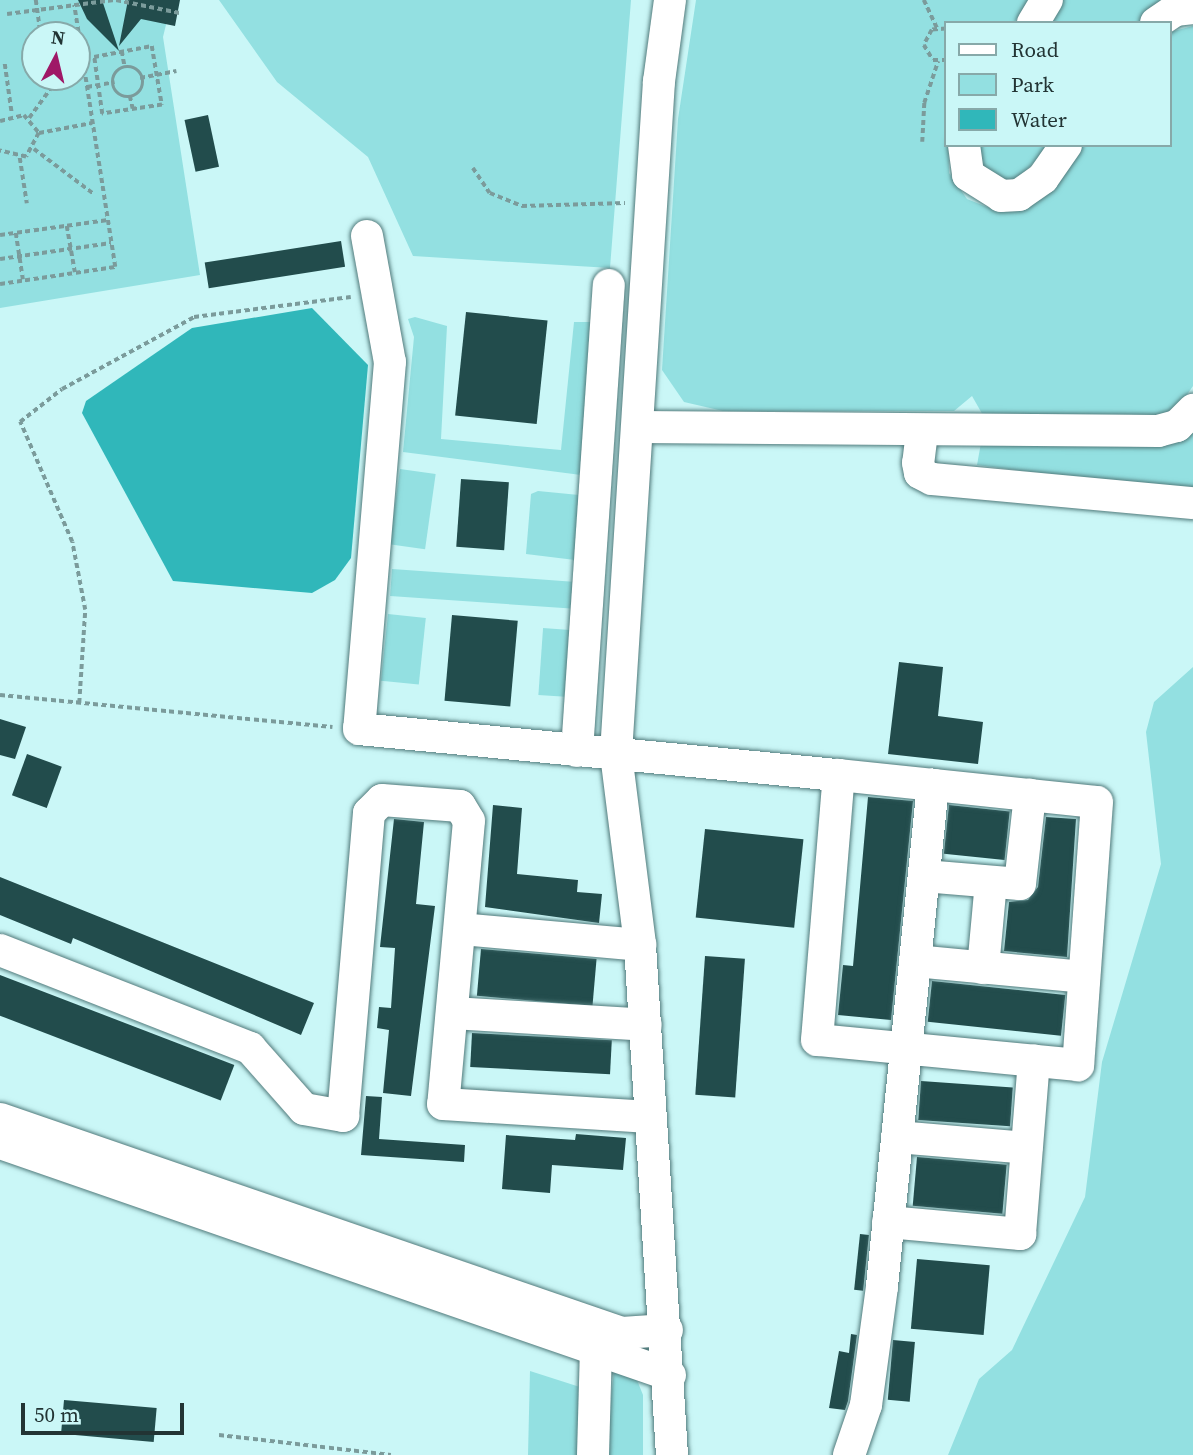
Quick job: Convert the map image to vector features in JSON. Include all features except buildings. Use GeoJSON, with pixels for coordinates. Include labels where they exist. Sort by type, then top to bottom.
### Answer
{"type":"FeatureCollection","features":[{"type":"Feature","properties":{"kind":"lane"},"geometry":{"type":"LineString","coordinates":[[670,0],[651,204],[616,754],[640,945],[670,1375],[672,1455]]}},
{"type":"Feature","properties":{"kind":"lane"},"geometry":{"type":"LineString","coordinates":[[1034,21],[1047,0]]}},
{"type":"Feature","properties":{"kind":"lane"},"geometry":{"type":"LineString","coordinates":[[1159,21],[1174,10],[1193,8]]}},
{"type":"Feature","properties":{"kind":"lane"},"geometry":{"type":"LineString","coordinates":[[964,147],[968,174],[1001,196],[1019,195],[1043,178],[1065,147]]}},
{"type":"Feature","properties":{"kind":"lane"},"geometry":{"type":"LineString","coordinates":[[367,236],[381,293],[390,362],[359,729],[839,775],[1097,802],[1078,1065],[906,1051],[817,1040],[839,775]]}},
{"type":"Feature","properties":{"kind":"lane"},"geometry":{"type":"LineString","coordinates":[[577,751],[609,285]]}},
{"type":"Feature","properties":{"kind":"lane"},"geometry":{"type":"LineString","coordinates":[[638,427],[922,432],[1158,431],[1177,426],[1193,410]]}},
{"type":"Feature","properties":{"kind":"lane"},"geometry":{"type":"LineString","coordinates":[[922,432],[918,463],[920,473],[932,479],[1193,503]]}},
{"type":"Feature","properties":{"kind":"lane"},"geometry":{"type":"LineString","coordinates":[[849,1455],[866,1405],[888,1222],[933,785]]}},
{"type":"Feature","properties":{"kind":"lane"},"geometry":{"type":"LineString","coordinates":[[923,876],[1020,884],[1030,795]]}},
{"type":"Feature","properties":{"kind":"lane"},"geometry":{"type":"LineString","coordinates":[[0,950],[250,1048],[304,1109],[343,1116],[369,813],[382,800],[460,807],[469,821],[443,1104],[650,1117]]}},
{"type":"Feature","properties":{"kind":"lane"},"geometry":{"type":"LineString","coordinates":[[983,968],[991,881]]}},
{"type":"Feature","properties":{"kind":"lane"},"geometry":{"type":"LineString","coordinates":[[461,929],[640,945]]}},
{"type":"Feature","properties":{"kind":"lane"},"geometry":{"type":"LineString","coordinates":[[915,961],[1083,977]]}},
{"type":"Feature","properties":{"kind":"lane"},"geometry":{"type":"LineString","coordinates":[[452,1013],[646,1025]]}},
{"type":"Feature","properties":{"kind":"lane"},"geometry":{"type":"LineString","coordinates":[[888,1222],[1020,1234],[1034,1061]]}},
{"type":"Feature","properties":{"kind":"lane"},"geometry":{"type":"LineString","coordinates":[[0,1119],[622,1333],[667,1330]]}},
{"type":"Feature","properties":{"kind":"lane"},"geometry":{"type":"LineString","coordinates":[[897,1137],[1027,1148]]}},
{"type":"Feature","properties":{"kind":"lane"},"geometry":{"type":"LineString","coordinates":[[0,1143],[670,1375]]}},
{"type":"Feature","properties":{"kind":"lane"},"geometry":{"type":"LineString","coordinates":[[593,1455],[596,1348]]}},
{"type":"Feature","properties":{"kind":"path"},"geometry":{"type":"LineString","coordinates":[[36,0],[39,21]]}},
{"type":"Feature","properties":{"kind":"path"},"geometry":{"type":"LineString","coordinates":[[7,14],[115,0],[180,13]]}},
{"type":"Feature","properties":{"kind":"path"},"geometry":{"type":"LineString","coordinates":[[924,0],[937,28]]}},
{"type":"Feature","properties":{"kind":"path"},"geometry":{"type":"LineString","coordinates":[[74,5],[77,21]]}},
{"type":"Feature","properties":{"kind":"path"},"geometry":{"type":"LineString","coordinates":[[937,28],[944,29]]}},
{"type":"Feature","properties":{"kind":"path"},"geometry":{"type":"LineString","coordinates":[[937,28],[924,45],[939,61]]}},
{"type":"Feature","properties":{"kind":"path"},"geometry":{"type":"LineString","coordinates":[[152,46],[162,104],[102,114],[94,57],[122,51],[152,46]]}},
{"type":"Feature","properties":{"kind":"path"},"geometry":{"type":"LineString","coordinates":[[122,51],[125,68]]}},
{"type":"Feature","properties":{"kind":"path"},"geometry":{"type":"LineString","coordinates":[[939,61],[944,60]]}},
{"type":"Feature","properties":{"kind":"path"},"geometry":{"type":"LineString","coordinates":[[922,142],[924,103],[939,61]]}},
{"type":"Feature","properties":{"kind":"path"},"geometry":{"type":"LineString","coordinates":[[5,64],[12,114]]}},
{"type":"Feature","properties":{"kind":"path"},"geometry":{"type":"LineString","coordinates":[[138,66],[143,94],[118,98],[113,71],[125,68],[138,66]]}},
{"type":"Feature","properties":{"kind":"path"},"geometry":{"type":"LineString","coordinates":[[140,78],[176,71]]}},
{"type":"Feature","properties":{"kind":"path"},"geometry":{"type":"LineString","coordinates":[[91,86],[115,82]]}},
{"type":"Feature","properties":{"kind":"path"},"geometry":{"type":"LineString","coordinates":[[29,118],[49,91]]}},
{"type":"Feature","properties":{"kind":"path"},"geometry":{"type":"LineString","coordinates":[[0,284],[115,267],[108,203],[88,91]]}},
{"type":"Feature","properties":{"kind":"path"},"geometry":{"type":"LineString","coordinates":[[130,96],[133,109]]}},
{"type":"Feature","properties":{"kind":"path"},"geometry":{"type":"LineString","coordinates":[[0,121],[12,114],[29,118],[39,133]]}},
{"type":"Feature","properties":{"kind":"path"},"geometry":{"type":"LineString","coordinates":[[39,133],[93,123]]}},
{"type":"Feature","properties":{"kind":"path"},"geometry":{"type":"LineString","coordinates":[[1,153],[20,158],[34,149],[39,133]]}},
{"type":"Feature","properties":{"kind":"path"},"geometry":{"type":"LineString","coordinates":[[34,149],[93,194]]}},
{"type":"Feature","properties":{"kind":"path"},"geometry":{"type":"LineString","coordinates":[[20,158],[27,203]]}},
{"type":"Feature","properties":{"kind":"path"},"geometry":{"type":"LineString","coordinates":[[473,169],[490,193],[522,206],[651,204]]}},
{"type":"Feature","properties":{"kind":"path"},"geometry":{"type":"LineString","coordinates":[[0,235],[108,220]]}},
{"type":"Feature","properties":{"kind":"path"},"geometry":{"type":"LineString","coordinates":[[67,226],[75,273]]}},
{"type":"Feature","properties":{"kind":"path"},"geometry":{"type":"LineString","coordinates":[[16,233],[23,281]]}},
{"type":"Feature","properties":{"kind":"path"},"geometry":{"type":"LineString","coordinates":[[0,260],[111,243]]}},
{"type":"Feature","properties":{"kind":"path"},"geometry":{"type":"LineString","coordinates":[[79,703],[85,610],[72,542],[20,422],[62,389],[194,317],[381,293]]}},
{"type":"Feature","properties":{"kind":"path"},"geometry":{"type":"LineString","coordinates":[[0,695],[359,729]]}},
{"type":"Feature","properties":{"kind":"path"},"geometry":{"type":"LineString","coordinates":[[219,1435],[391,1455]]}},
{"type":"Feature","properties":{"kind":"green space"},"geometry":{"type":"Polygon","coordinates":[[[0,0],[172,0],[163,37],[200,275],[0,308],[0,0]]]}},
{"type":"Feature","properties":{"kind":"green space"},"geometry":{"type":"Polygon","coordinates":[[[219,0],[631,0],[610,268],[413,256],[368,157],[277,82],[219,0]]]}},
{"type":"Feature","properties":{"kind":"green space"},"geometry":{"type":"Polygon","coordinates":[[[696,0],[1029,0],[1015,21],[944,21],[944,147],[948,147],[949,173],[967,199],[997,211],[1043,198],[1081,147],[1172,147],[1172,31],[1193,26],[1193,386],[1184,399],[1163,416],[984,417],[972,396],[954,411],[723,411],[684,402],[662,370],[678,119],[696,0]]]}},
{"type":"Feature","properties":{"kind":"green space"},"geometry":{"type":"Polygon","coordinates":[[[1063,0],[1170,0],[1144,21],[1050,21],[1063,0]]]}},
{"type":"Feature","properties":{"kind":"green space"},"geometry":{"type":"Polygon","coordinates":[[[975,147],[1048,147],[1018,179],[1007,181],[980,169],[975,147]]]}},
{"type":"Feature","properties":{"kind":"green space"},"geometry":{"type":"Polygon","coordinates":[[[415,317],[447,326],[441,439],[561,450],[574,322],[590,322],[581,475],[403,452],[414,337],[408,319],[415,317]]]}},
{"type":"Feature","properties":{"kind":"green space"},"geometry":{"type":"Polygon","coordinates":[[[1193,429],[1193,492],[977,465],[981,443],[1193,429]]]}},
{"type":"Feature","properties":{"kind":"green space"},"geometry":{"type":"Polygon","coordinates":[[[400,469],[436,474],[425,549],[389,544],[400,469]]]}},
{"type":"Feature","properties":{"kind":"green space"},"geometry":{"type":"Polygon","coordinates":[[[538,491],[579,495],[575,560],[526,554],[531,494],[538,491]]]}},
{"type":"Feature","properties":{"kind":"green space"},"geometry":{"type":"Polygon","coordinates":[[[392,569],[573,582],[571,609],[390,596],[392,569]]]}},
{"type":"Feature","properties":{"kind":"green space"},"geometry":{"type":"Polygon","coordinates":[[[388,614],[426,618],[419,685],[381,681],[388,614]]]}},
{"type":"Feature","properties":{"kind":"green space"},"geometry":{"type":"Polygon","coordinates":[[[543,628],[570,630],[565,697],[538,695],[543,628]]]}},
{"type":"Feature","properties":{"kind":"green space"},"geometry":{"type":"Polygon","coordinates":[[[1193,667],[1193,1455],[948,1455],[979,1379],[1012,1350],[1085,1197],[1102,1062],[1161,864],[1146,732],[1154,702],[1193,667]]]}},
{"type":"Feature","properties":{"kind":"green space"},"geometry":{"type":"Polygon","coordinates":[[[530,1371],[583,1388],[581,1455],[528,1455],[530,1371]]]}},
{"type":"Feature","properties":{"kind":"green space"},"geometry":{"type":"Polygon","coordinates":[[[614,1371],[637,1380],[643,1395],[643,1455],[605,1455],[614,1371]]]}},
{"type":"Feature","properties":{"kind":"water"},"geometry":{"type":"Polygon","coordinates":[[[312,308],[368,365],[351,558],[335,580],[312,593],[173,581],[82,413],[86,401],[192,328],[312,308]]]}}]}
